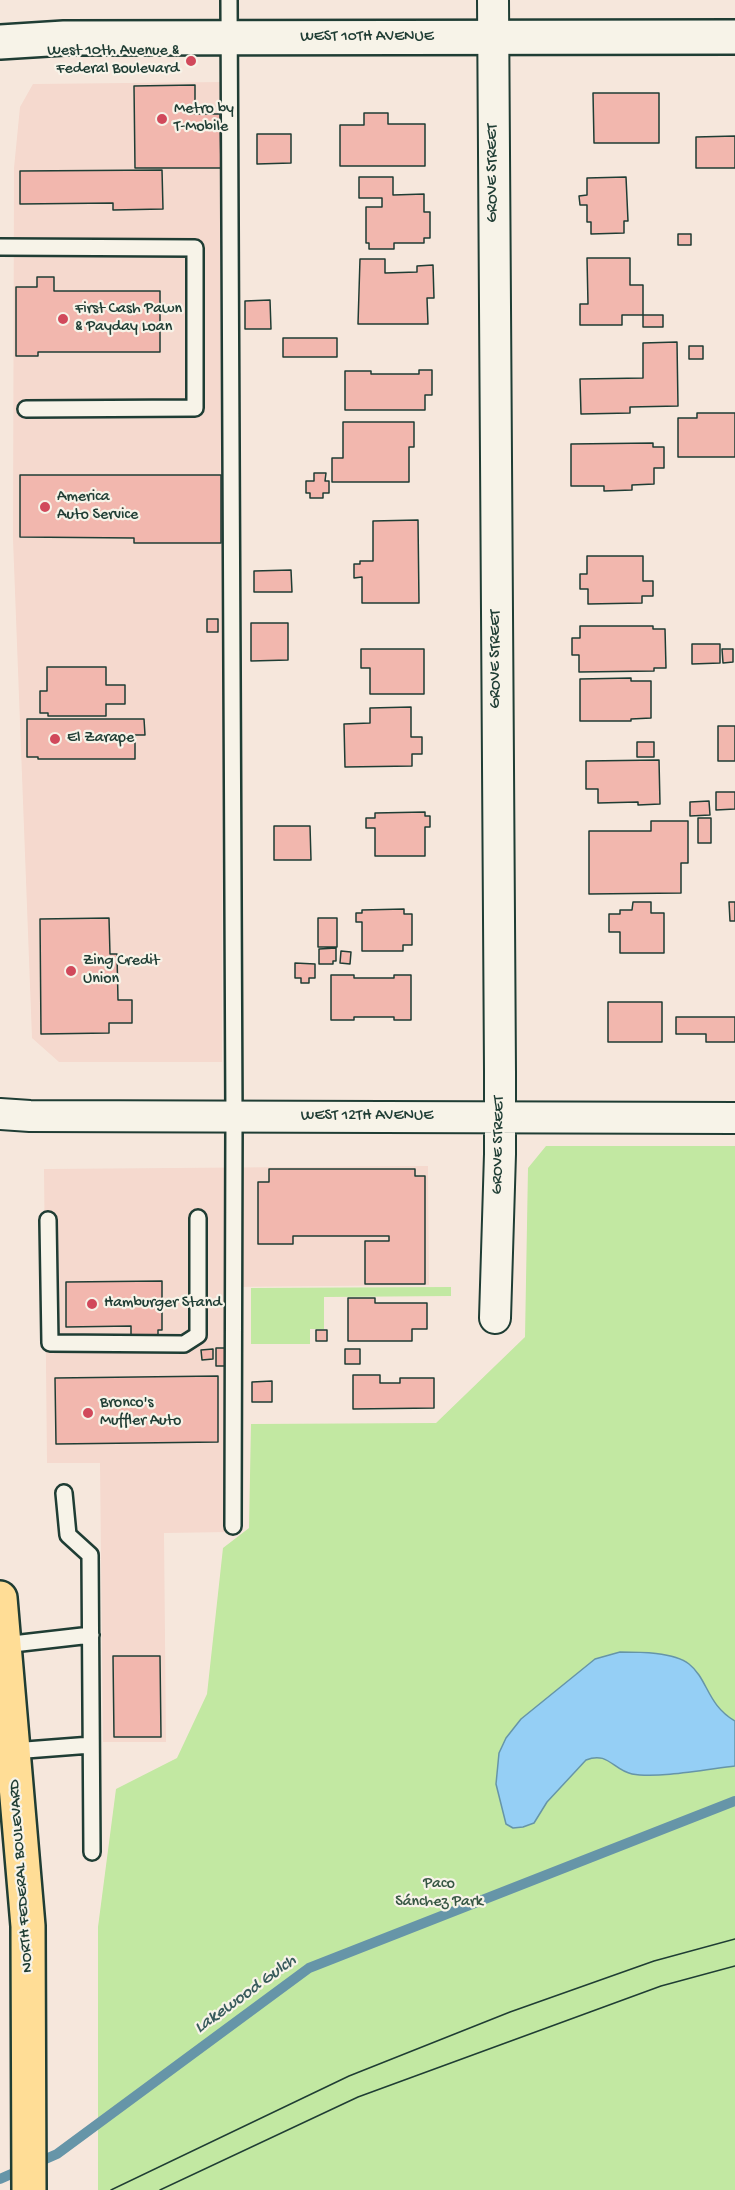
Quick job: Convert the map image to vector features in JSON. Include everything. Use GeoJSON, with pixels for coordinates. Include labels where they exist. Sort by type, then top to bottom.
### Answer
{"type":"FeatureCollection","features":[{"type":"Feature","properties":{"kind":"main road","name":"NORTH FEDERAL BOULEVARD"},"geometry":{"type":"LineString","coordinates":[[0,1598],[2,1645],[28,1926],[29,2190]]}},
{"type":"Feature","properties":{"kind":"street","name":"GROVE STREET"},"geometry":{"type":"LineString","coordinates":[[493,0],[500,1154],[495,1318]]}},
{"type":"Feature","properties":{"kind":"street","name":"WEST 10TH AVENUE"},"geometry":{"type":"LineString","coordinates":[[0,42],[64,38],[735,37]]}},
{"type":"Feature","properties":{"kind":"street","name":"WEST 12TH AVENUE"},"geometry":{"type":"LineString","coordinates":[[0,1113],[30,1116],[735,1118]]}},
{"type":"Feature","properties":{"kind":"lane"},"geometry":{"type":"LineString","coordinates":[[229,0],[234,1117],[233,1526]]}},
{"type":"Feature","properties":{"kind":"lane"},"geometry":{"type":"LineString","coordinates":[[0,248],[195,248],[195,408],[26,409]]}},
{"type":"Feature","properties":{"kind":"lane"},"geometry":{"type":"LineString","coordinates":[[48,1220],[50,1344],[184,1344],[198,1335],[198,1218]]}},
{"type":"Feature","properties":{"kind":"lane"},"geometry":{"type":"LineString","coordinates":[[64,1493],[68,1535],[90,1555],[92,1852]]}},
{"type":"Feature","properties":{"kind":"lane"},"geometry":{"type":"LineString","coordinates":[[2,1645],[91,1635]]}},
{"type":"Feature","properties":{"kind":"lane"},"geometry":{"type":"LineString","coordinates":[[13,1750],[91,1744]]}},
{"type":"Feature","properties":{"kind":"shaded area"},"geometry":{"type":"Polygon","coordinates":[[[224,82],[222,1062],[59,1062],[32,1038],[13,539],[14,168],[20,107],[33,84],[224,82]]]}},
{"type":"Feature","properties":{"kind":"shaded area"},"geometry":{"type":"Polygon","coordinates":[[[428,1166],[429,1285],[227,1287],[230,1532],[164,1533],[166,1742],[103,1742],[100,1463],[47,1463],[44,1169],[428,1166]]]}},
{"type":"Feature","properties":{"kind":"green space","name":"Paco Sánchez Park"},"geometry":{"type":"Polygon","coordinates":[[[546,1146],[735,1146],[735,2190],[98,2190],[98,1927],[116,1789],[177,1758],[207,1694],[223,1548],[249,1528],[251,1424],[436,1423],[525,1337],[528,1168],[546,1146]]]}},
{"type":"Feature","properties":{"kind":"green space"},"geometry":{"type":"Polygon","coordinates":[[[451,1287],[451,1296],[324,1297],[324,1329],[310,1329],[310,1344],[251,1344],[251,1288],[451,1287]]]}},
{"type":"Feature","properties":{"kind":"water"},"geometry":{"type":"Polygon","coordinates":[[[620,1652],[675,1657],[689,1664],[700,1677],[713,1700],[726,1715],[735,1721],[735,1766],[643,1775],[625,1772],[605,1759],[586,1760],[547,1802],[534,1823],[513,1828],[506,1824],[496,1784],[499,1753],[506,1738],[521,1719],[595,1659],[620,1652]]]}},
{"type":"Feature","properties":{"kind":"building"},"geometry":{"type":"Polygon","coordinates":[[[195,85],[195,114],[220,114],[221,168],[135,168],[134,86],[195,85]]]}},
{"type":"Feature","properties":{"kind":"building"},"geometry":{"type":"Polygon","coordinates":[[[593,93],[659,93],[659,143],[594,143],[593,93]]]}},
{"type":"Feature","properties":{"kind":"building"},"geometry":{"type":"Polygon","coordinates":[[[364,113],[388,113],[388,124],[425,124],[425,166],[340,166],[340,125],[364,125],[364,113]]]}},
{"type":"Feature","properties":{"kind":"building"},"geometry":{"type":"Polygon","coordinates":[[[257,134],[291,134],[291,163],[257,164],[257,134]]]}},
{"type":"Feature","properties":{"kind":"building"},"geometry":{"type":"Polygon","coordinates":[[[735,136],[735,168],[696,168],[696,137],[735,136]]]}},
{"type":"Feature","properties":{"kind":"building"},"geometry":{"type":"Polygon","coordinates":[[[162,170],[163,209],[113,210],[113,203],[20,204],[20,171],[162,170]]]}},
{"type":"Feature","properties":{"kind":"building"},"geometry":{"type":"Polygon","coordinates":[[[359,177],[393,177],[393,195],[424,194],[424,212],[430,212],[430,238],[424,238],[424,243],[394,243],[394,249],[369,249],[369,243],[366,243],[366,207],[382,207],[382,198],[359,198],[359,177]]]}},
{"type":"Feature","properties":{"kind":"building"},"geometry":{"type":"Polygon","coordinates":[[[626,177],[628,221],[624,221],[624,233],[591,234],[591,222],[587,222],[587,205],[580,205],[579,196],[587,195],[587,178],[626,177]]]}},
{"type":"Feature","properties":{"kind":"building"},"geometry":{"type":"Polygon","coordinates":[[[678,234],[691,234],[691,245],[678,245],[678,234]]]}},
{"type":"Feature","properties":{"kind":"building"},"geometry":{"type":"Polygon","coordinates":[[[587,258],[630,258],[630,285],[643,285],[643,315],[622,315],[622,325],[580,325],[580,304],[588,304],[587,258]]]}},
{"type":"Feature","properties":{"kind":"building"},"geometry":{"type":"Polygon","coordinates":[[[360,259],[385,259],[385,273],[417,272],[417,266],[433,265],[434,298],[427,298],[428,324],[358,324],[360,259]]]}},
{"type":"Feature","properties":{"kind":"building"},"geometry":{"type":"Polygon","coordinates":[[[37,277],[54,277],[54,291],[160,291],[160,352],[38,352],[38,356],[16,356],[16,287],[37,287],[37,277]]]}},
{"type":"Feature","properties":{"kind":"building"},"geometry":{"type":"Polygon","coordinates":[[[270,300],[271,329],[245,329],[245,301],[270,300]]]}},
{"type":"Feature","properties":{"kind":"building"},"geometry":{"type":"Polygon","coordinates":[[[643,315],[663,315],[663,327],[643,327],[643,315]]]}},
{"type":"Feature","properties":{"kind":"building"},"geometry":{"type":"Polygon","coordinates":[[[283,338],[337,338],[337,357],[283,357],[283,338]]]}},
{"type":"Feature","properties":{"kind":"building"},"geometry":{"type":"Polygon","coordinates":[[[677,342],[678,406],[630,407],[630,413],[581,414],[580,379],[643,378],[643,343],[677,342]]]}},
{"type":"Feature","properties":{"kind":"building"},"geometry":{"type":"Polygon","coordinates":[[[689,346],[703,346],[703,359],[689,359],[689,346]]]}},
{"type":"Feature","properties":{"kind":"building"},"geometry":{"type":"Polygon","coordinates":[[[419,370],[432,370],[432,395],[425,395],[425,410],[345,410],[345,371],[371,371],[371,374],[419,374],[419,370]]]}},
{"type":"Feature","properties":{"kind":"building"},"geometry":{"type":"Polygon","coordinates":[[[697,413],[735,413],[735,457],[678,457],[678,418],[697,418],[697,413]]]}},
{"type":"Feature","properties":{"kind":"building"},"geometry":{"type":"Polygon","coordinates":[[[343,422],[414,422],[414,447],[409,447],[409,482],[332,482],[332,458],[343,458],[343,422]]]}},
{"type":"Feature","properties":{"kind":"building"},"geometry":{"type":"Polygon","coordinates":[[[653,443],[653,447],[664,447],[664,468],[654,468],[654,484],[632,485],[632,490],[604,491],[604,486],[571,486],[571,444],[653,443]]]}},
{"type":"Feature","properties":{"kind":"building"},"geometry":{"type":"Polygon","coordinates":[[[314,473],[326,473],[325,481],[329,481],[329,493],[323,493],[323,498],[310,498],[310,493],[306,493],[306,481],[314,481],[314,473]]]}},
{"type":"Feature","properties":{"kind":"building"},"geometry":{"type":"Polygon","coordinates":[[[20,475],[221,475],[221,543],[134,543],[134,538],[20,537],[20,475]]]}},
{"type":"Feature","properties":{"kind":"building"},"geometry":{"type":"Polygon","coordinates":[[[418,520],[419,603],[362,603],[362,577],[354,578],[354,564],[360,564],[360,561],[373,561],[373,521],[418,520]]]}},
{"type":"Feature","properties":{"kind":"building"},"geometry":{"type":"Polygon","coordinates":[[[587,556],[643,556],[643,581],[653,581],[653,596],[642,596],[642,603],[588,604],[588,589],[580,589],[580,574],[587,574],[587,556]]]}},
{"type":"Feature","properties":{"kind":"building"},"geometry":{"type":"Polygon","coordinates":[[[291,570],[292,592],[254,592],[254,571],[291,570]]]}},
{"type":"Feature","properties":{"kind":"building"},"geometry":{"type":"Polygon","coordinates":[[[207,619],[218,619],[218,632],[207,632],[207,619]]]}},
{"type":"Feature","properties":{"kind":"building"},"geometry":{"type":"Polygon","coordinates":[[[251,623],[288,623],[288,660],[251,661],[251,623]]]}},
{"type":"Feature","properties":{"kind":"building"},"geometry":{"type":"Polygon","coordinates":[[[580,626],[653,626],[653,629],[665,629],[666,668],[654,668],[654,671],[579,672],[579,655],[572,655],[572,638],[580,638],[580,626]]]}},
{"type":"Feature","properties":{"kind":"building"},"geometry":{"type":"Polygon","coordinates":[[[692,644],[720,644],[720,663],[692,664],[692,644]]]}},
{"type":"Feature","properties":{"kind":"building"},"geometry":{"type":"Polygon","coordinates":[[[361,649],[424,649],[424,694],[370,694],[370,668],[361,668],[361,649]]]}},
{"type":"Feature","properties":{"kind":"building"},"geometry":{"type":"Polygon","coordinates":[[[722,649],[733,649],[733,662],[723,663],[722,649]]]}},
{"type":"Feature","properties":{"kind":"building"},"geometry":{"type":"Polygon","coordinates":[[[47,667],[106,667],[106,685],[125,685],[125,704],[106,704],[106,716],[48,716],[48,713],[40,713],[40,691],[47,691],[47,667]]]}},
{"type":"Feature","properties":{"kind":"building"},"geometry":{"type":"Polygon","coordinates":[[[631,678],[631,681],[651,681],[651,718],[631,719],[631,721],[580,721],[580,679],[631,678]]]}},
{"type":"Feature","properties":{"kind":"building"},"geometry":{"type":"Polygon","coordinates":[[[411,707],[411,737],[422,737],[422,754],[412,754],[412,766],[345,767],[344,724],[370,723],[370,708],[411,707]]]}},
{"type":"Feature","properties":{"kind":"building"},"geometry":{"type":"Polygon","coordinates":[[[27,719],[144,719],[145,735],[135,735],[135,759],[38,759],[38,757],[27,757],[27,719]]]}},
{"type":"Feature","properties":{"kind":"building"},"geometry":{"type":"Polygon","coordinates":[[[718,726],[735,726],[735,761],[718,761],[718,726]]]}},
{"type":"Feature","properties":{"kind":"building"},"geometry":{"type":"Polygon","coordinates":[[[637,742],[654,742],[654,757],[637,757],[637,742]]]}},
{"type":"Feature","properties":{"kind":"building"},"geometry":{"type":"Polygon","coordinates":[[[659,760],[660,804],[598,803],[598,789],[586,789],[586,761],[659,760]]]}},
{"type":"Feature","properties":{"kind":"building"},"geometry":{"type":"Polygon","coordinates":[[[716,792],[735,792],[735,809],[716,810],[716,792]]]}},
{"type":"Feature","properties":{"kind":"building"},"geometry":{"type":"Polygon","coordinates":[[[709,801],[710,815],[690,816],[690,802],[709,801]]]}},
{"type":"Feature","properties":{"kind":"building"},"geometry":{"type":"Polygon","coordinates":[[[425,812],[425,816],[430,816],[430,827],[425,827],[425,856],[375,856],[375,828],[366,828],[366,818],[375,818],[375,813],[425,812]]]}},
{"type":"Feature","properties":{"kind":"building"},"geometry":{"type":"Polygon","coordinates":[[[698,818],[711,818],[711,843],[698,843],[698,818]]]}},
{"type":"Feature","properties":{"kind":"building"},"geometry":{"type":"Polygon","coordinates":[[[651,821],[688,821],[688,863],[681,863],[681,893],[589,894],[589,831],[651,831],[651,821]]]}},
{"type":"Feature","properties":{"kind":"building"},"geometry":{"type":"Polygon","coordinates":[[[274,826],[310,826],[311,860],[274,860],[274,826]]]}},
{"type":"Feature","properties":{"kind":"building"},"geometry":{"type":"Polygon","coordinates":[[[633,902],[651,902],[651,913],[664,913],[664,953],[620,953],[620,932],[609,932],[609,914],[620,914],[620,910],[632,910],[633,902]]]}},
{"type":"Feature","properties":{"kind":"building"},"geometry":{"type":"Polygon","coordinates":[[[729,902],[735,902],[735,921],[730,921],[729,902]]]}},
{"type":"Feature","properties":{"kind":"building"},"geometry":{"type":"Polygon","coordinates":[[[404,909],[404,914],[412,914],[412,945],[403,945],[403,951],[362,951],[362,922],[356,922],[356,913],[362,913],[362,910],[404,909]]]}},
{"type":"Feature","properties":{"kind":"building"},"geometry":{"type":"Polygon","coordinates":[[[109,918],[110,954],[117,954],[118,1000],[132,1000],[132,1023],[109,1023],[109,1033],[41,1034],[40,919],[109,918]]]}},
{"type":"Feature","properties":{"kind":"building"},"geometry":{"type":"Polygon","coordinates":[[[318,918],[337,918],[337,947],[318,947],[318,918]]]}},
{"type":"Feature","properties":{"kind":"building"},"geometry":{"type":"Polygon","coordinates":[[[336,948],[336,961],[333,961],[333,964],[319,964],[319,949],[336,948]]]}},
{"type":"Feature","properties":{"kind":"building"},"geometry":{"type":"Polygon","coordinates":[[[341,951],[351,952],[350,964],[340,963],[341,951]]]}},
{"type":"Feature","properties":{"kind":"building"},"geometry":{"type":"Polygon","coordinates":[[[295,963],[315,964],[315,978],[309,978],[309,983],[301,983],[301,978],[295,978],[295,963]]]}},
{"type":"Feature","properties":{"kind":"building"},"geometry":{"type":"Polygon","coordinates":[[[331,975],[354,975],[354,978],[394,978],[394,975],[411,975],[411,1020],[394,1020],[394,1017],[354,1017],[354,1020],[331,1020],[331,975]]]}},
{"type":"Feature","properties":{"kind":"building"},"geometry":{"type":"Polygon","coordinates":[[[608,1002],[662,1002],[662,1042],[608,1042],[608,1002]]]}},
{"type":"Feature","properties":{"kind":"building"},"geometry":{"type":"Polygon","coordinates":[[[676,1017],[735,1017],[735,1042],[706,1042],[706,1034],[676,1034],[676,1017]]]}},
{"type":"Feature","properties":{"kind":"building"},"geometry":{"type":"Polygon","coordinates":[[[269,1169],[415,1169],[415,1176],[425,1176],[425,1284],[365,1284],[365,1241],[389,1241],[389,1236],[293,1236],[293,1244],[258,1244],[258,1182],[269,1182],[269,1169]]]}},
{"type":"Feature","properties":{"kind":"building"},"geometry":{"type":"Polygon","coordinates":[[[162,1281],[162,1330],[158,1330],[158,1336],[131,1336],[131,1326],[66,1327],[66,1282],[162,1281]]]}},
{"type":"Feature","properties":{"kind":"building"},"geometry":{"type":"Polygon","coordinates":[[[348,1298],[375,1298],[375,1303],[427,1303],[427,1329],[412,1329],[412,1341],[348,1341],[348,1298]]]}},
{"type":"Feature","properties":{"kind":"building"},"geometry":{"type":"Polygon","coordinates":[[[316,1330],[327,1330],[327,1341],[316,1341],[316,1330]]]}},
{"type":"Feature","properties":{"kind":"building"},"geometry":{"type":"Polygon","coordinates":[[[216,1348],[225,1348],[225,1366],[216,1366],[216,1348]]]}},
{"type":"Feature","properties":{"kind":"building"},"geometry":{"type":"Polygon","coordinates":[[[213,1349],[213,1359],[202,1360],[201,1350],[213,1349]]]}},
{"type":"Feature","properties":{"kind":"building"},"geometry":{"type":"Polygon","coordinates":[[[345,1349],[360,1349],[360,1364],[345,1364],[345,1349]]]}},
{"type":"Feature","properties":{"kind":"building"},"geometry":{"type":"Polygon","coordinates":[[[353,1375],[380,1375],[380,1383],[400,1383],[400,1378],[434,1378],[434,1408],[353,1409],[353,1375]]]}},
{"type":"Feature","properties":{"kind":"building"},"geometry":{"type":"Polygon","coordinates":[[[218,1376],[218,1442],[56,1444],[55,1378],[218,1376]]]}},
{"type":"Feature","properties":{"kind":"building"},"geometry":{"type":"Polygon","coordinates":[[[272,1381],[272,1402],[252,1402],[252,1382],[272,1381]]]}},
{"type":"Feature","properties":{"kind":"building"},"geometry":{"type":"Polygon","coordinates":[[[113,1656],[160,1656],[161,1737],[114,1737],[113,1656]]]}},
{"type":"Feature","properties":{"kind":"waterway","name":"Lakewood Gulch"},"geometry":{"type":"LineString","coordinates":[[0,2179],[57,2154],[309,1968],[735,1801]]}},
{"type":"Feature","properties":{"kind":"tram line"},"geometry":{"type":"LineString","coordinates":[[111,2190],[349,2076],[510,2012],[654,1961],[735,1939]]}},
{"type":"Feature","properties":{"kind":"tram line"},"geometry":{"type":"LineString","coordinates":[[160,2190],[358,2097],[661,1986],[735,1966]]}},
{"type":"Feature","properties":{"kind":"place","name":"West 10th Avenue & Federal Boulevard"},"geometry":{"type":"Point","coordinates":[191,61]}},
{"type":"Feature","properties":{"kind":"place","name":"Metro by T-Mobile"},"geometry":{"type":"Point","coordinates":[162,119]}},
{"type":"Feature","properties":{"kind":"place","name":"First Cash Pawn & Payday Loan"},"geometry":{"type":"Point","coordinates":[63,319]}},
{"type":"Feature","properties":{"kind":"place","name":"America Auto Service"},"geometry":{"type":"Point","coordinates":[45,507]}},
{"type":"Feature","properties":{"kind":"place","name":"El Zarape"},"geometry":{"type":"Point","coordinates":[55,739]}},
{"type":"Feature","properties":{"kind":"place","name":"Zing Credit Union"},"geometry":{"type":"Point","coordinates":[71,971]}},
{"type":"Feature","properties":{"kind":"place","name":"Hamburger Stand"},"geometry":{"type":"Point","coordinates":[92,1304]}},
{"type":"Feature","properties":{"kind":"place","name":"Bronco's Muffler Auto"},"geometry":{"type":"Point","coordinates":[88,1413]}}]}
